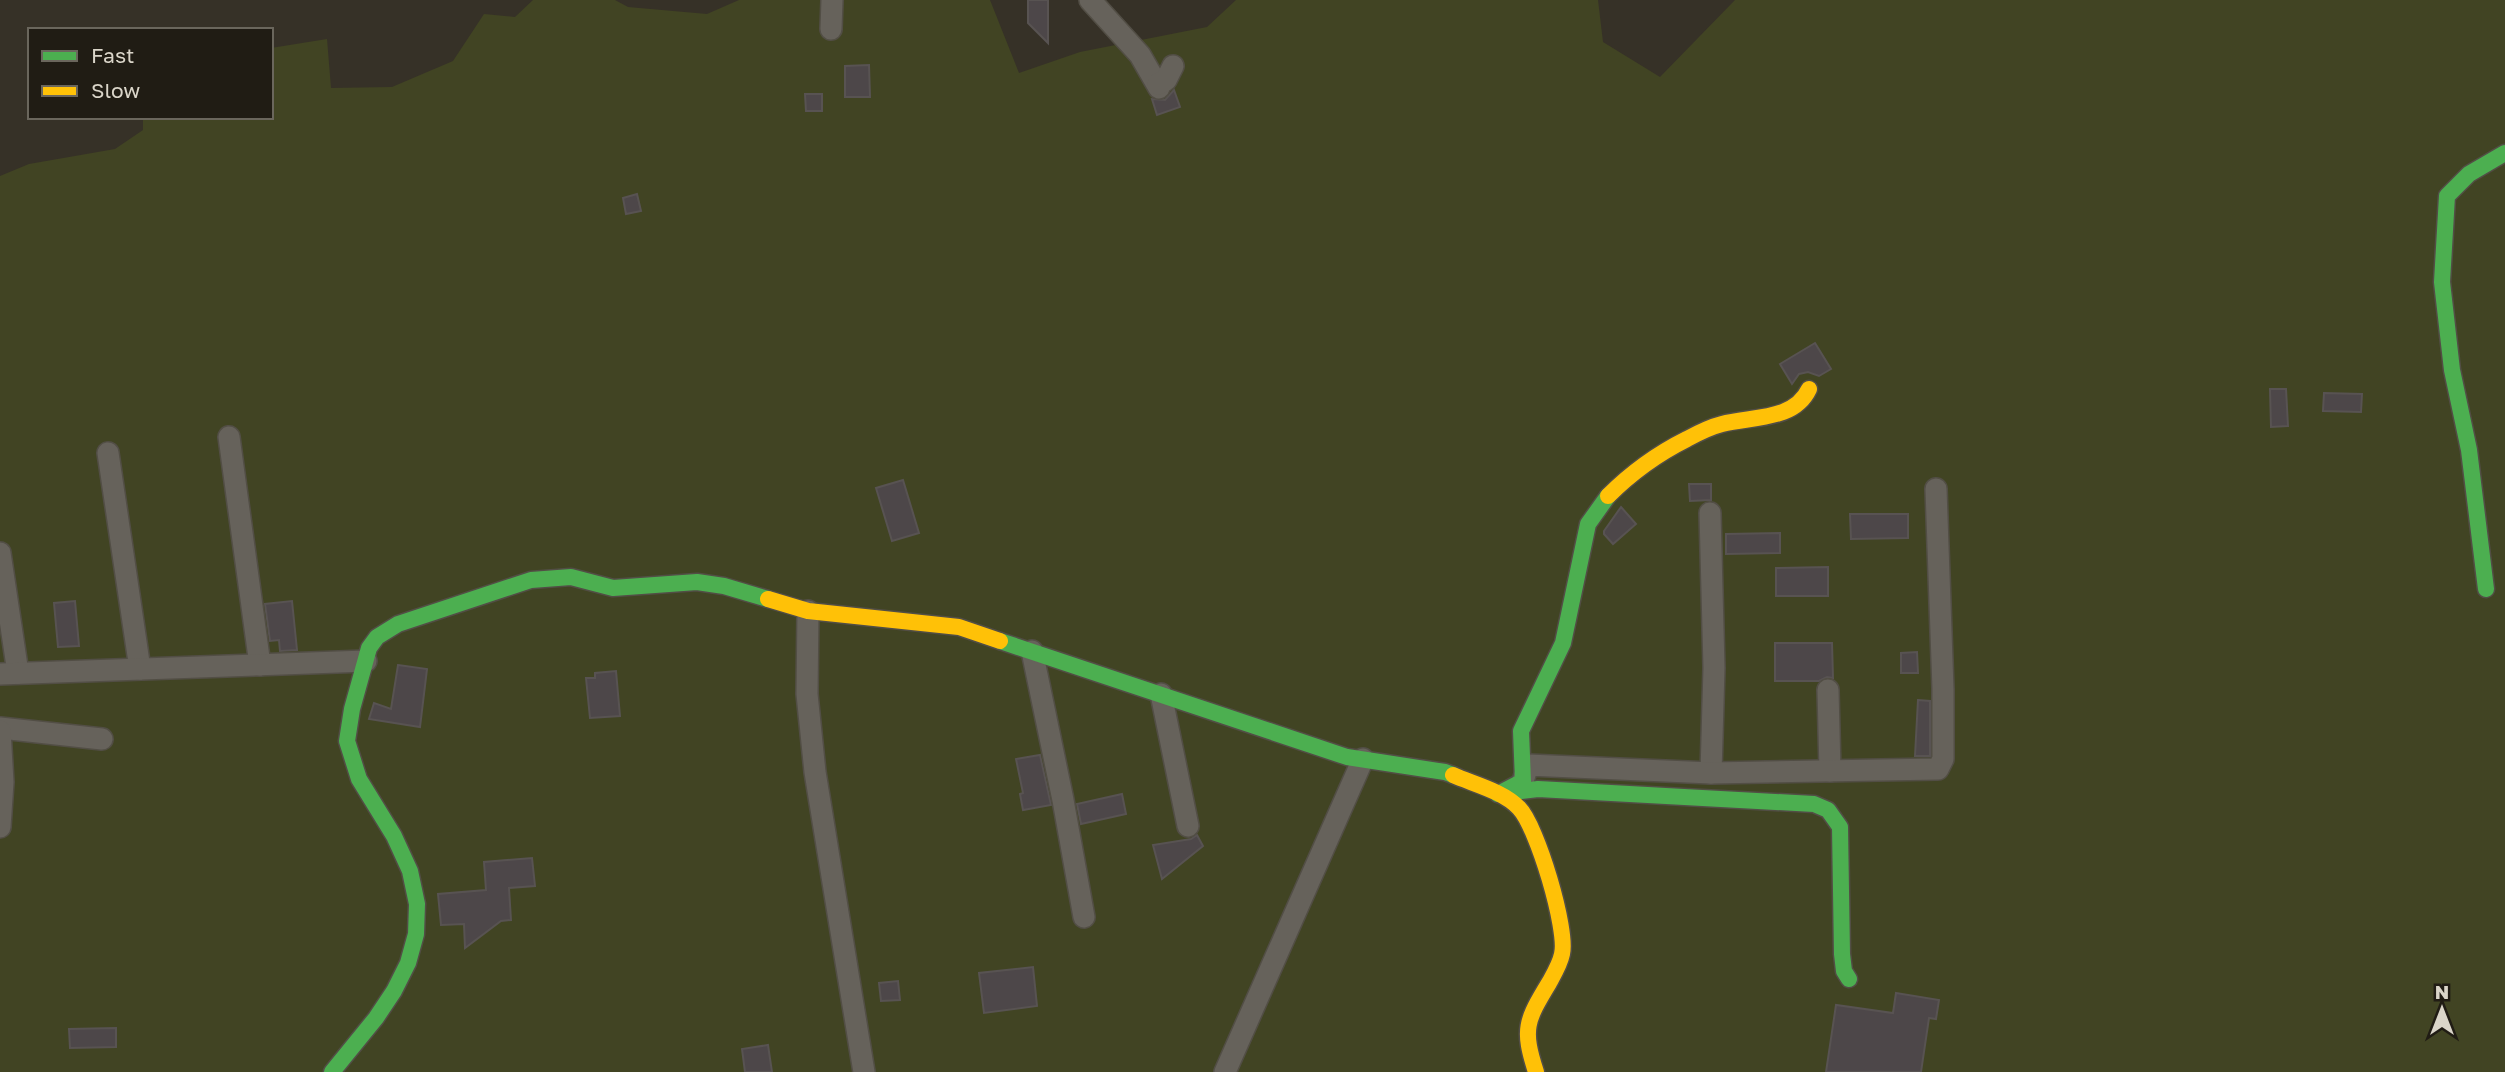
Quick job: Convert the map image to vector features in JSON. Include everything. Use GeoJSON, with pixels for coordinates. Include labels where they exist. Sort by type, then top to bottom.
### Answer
{"type":"FeatureCollection","features":[{"type":"Feature","properties":{"kind":"street"},"geometry":{"type":"LineString","coordinates":[[831,29],[832,0]]}},
{"type":"Feature","properties":{"kind":"street"},"geometry":{"type":"LineString","coordinates":[[1090,0],[1139,55],[1159,86],[1166,80],[1173,66]]}},
{"type":"Feature","properties":{"kind":"street"},"geometry":{"type":"LineString","coordinates":[[2486,589],[2469,450],[2452,370],[2442,282],[2447,196],[2469,174],[2505,153]]}},
{"type":"Feature","properties":{"kind":"street"},"geometry":{"type":"LineString","coordinates":[[1523,781],[1521,731],[1563,643],[1588,524],[1602,501],[1632,472],[1686,439],[1720,424],[1784,412],[1804,400],[1809,389]]}},
{"type":"Feature","properties":{"kind":"street"},"geometry":{"type":"LineString","coordinates":[[229,437],[260,665]]}},
{"type":"Feature","properties":{"kind":"street"},"geometry":{"type":"LineString","coordinates":[[108,453],[140,669]]}},
{"type":"Feature","properties":{"kind":"street"},"geometry":{"type":"LineString","coordinates":[[1498,794],[1523,781],[1528,765],[1711,773],[1938,769],[1943,760],[1943,689],[1936,489]]}},
{"type":"Feature","properties":{"kind":"street"},"geometry":{"type":"LineString","coordinates":[[1710,513],[1714,668],[1711,773]]}},
{"type":"Feature","properties":{"kind":"street"},"geometry":{"type":"LineString","coordinates":[[0,553],[9,674],[366,661]]}},
{"type":"Feature","properties":{"kind":"street"},"geometry":{"type":"LineString","coordinates":[[332,1072],[393,994],[409,965],[418,932],[413,877],[396,838],[360,779],[346,740],[369,648],[377,637],[398,624],[481,595],[546,577],[571,577],[613,588],[697,582],[724,586],[808,611],[958,627],[1294,741],[1347,757],[1445,772],[1498,794],[1519,807],[1532,827],[1551,884],[1561,932],[1563,952],[1556,971],[1532,1011],[1527,1027],[1527,1044],[1536,1072]]}},
{"type":"Feature","properties":{"kind":"street"},"geometry":{"type":"LineString","coordinates":[[808,611],[807,694],[815,772],[864,1072]]}},
{"type":"Feature","properties":{"kind":"street"},"geometry":{"type":"LineString","coordinates":[[1032,651],[1084,917]]}},
{"type":"Feature","properties":{"kind":"street"},"geometry":{"type":"LineString","coordinates":[[1828,690],[1830,771]]}},
{"type":"Feature","properties":{"kind":"street"},"geometry":{"type":"LineString","coordinates":[[1161,694],[1188,826]]}},
{"type":"Feature","properties":{"kind":"street"},"geometry":{"type":"LineString","coordinates":[[0,827],[3,782],[0,729],[102,739]]}},
{"type":"Feature","properties":{"kind":"street"},"geometry":{"type":"LineString","coordinates":[[1225,1072],[1363,759]]}},
{"type":"Feature","properties":{"kind":"street"},"geometry":{"type":"LineString","coordinates":[[1498,794],[1538,789],[1814,804],[1828,810],[1840,827],[1842,954],[1844,971],[1849,979]]}},
{"type":"Feature","properties":{"kind":"green space"},"geometry":{"type":"Polygon","coordinates":[[[533,0],[615,0],[628,7],[707,14],[739,0],[990,0],[1019,73],[1080,52],[1207,27],[1236,0],[1598,0],[1603,42],[1660,77],[1735,0],[2505,0],[2505,1072],[0,1072],[0,176],[29,164],[115,149],[143,130],[143,119],[273,119],[273,48],[327,39],[331,88],[392,87],[453,61],[484,14],[515,17],[533,0]]]}},
{"type":"Feature","properties":{"kind":"building"},"geometry":{"type":"Polygon","coordinates":[[[1028,0],[1048,0],[1048,43],[1028,23],[1028,0]]]}},
{"type":"Feature","properties":{"kind":"building"},"geometry":{"type":"Polygon","coordinates":[[[869,65],[870,97],[845,97],[845,66],[869,65]]]}},
{"type":"Feature","properties":{"kind":"building"},"geometry":{"type":"Polygon","coordinates":[[[1174,90],[1180,107],[1157,115],[1152,99],[1165,100],[1174,90]]]}},
{"type":"Feature","properties":{"kind":"building"},"geometry":{"type":"Polygon","coordinates":[[[805,94],[822,94],[822,111],[806,111],[805,94]]]}},
{"type":"Feature","properties":{"kind":"building"},"geometry":{"type":"Polygon","coordinates":[[[637,194],[641,211],[626,214],[623,198],[637,194]]]}},
{"type":"Feature","properties":{"kind":"building"},"geometry":{"type":"Polygon","coordinates":[[[1815,343],[1831,369],[1819,376],[1808,372],[1799,374],[1792,384],[1780,364],[1815,343]]]}},
{"type":"Feature","properties":{"kind":"building"},"geometry":{"type":"Polygon","coordinates":[[[2270,389],[2286,389],[2288,426],[2271,427],[2270,389]]]}},
{"type":"Feature","properties":{"kind":"building"},"geometry":{"type":"Polygon","coordinates":[[[2324,393],[2362,394],[2361,412],[2323,411],[2324,393]]]}},
{"type":"Feature","properties":{"kind":"building"},"geometry":{"type":"Polygon","coordinates":[[[903,480],[919,533],[892,541],[876,488],[903,480]]]}},
{"type":"Feature","properties":{"kind":"building"},"geometry":{"type":"Polygon","coordinates":[[[1689,484],[1711,484],[1711,500],[1690,501],[1689,484]]]}},
{"type":"Feature","properties":{"kind":"building"},"geometry":{"type":"Polygon","coordinates":[[[1621,507],[1636,524],[1613,544],[1604,531],[1621,507]]]}},
{"type":"Feature","properties":{"kind":"building"},"geometry":{"type":"Polygon","coordinates":[[[1850,514],[1908,514],[1908,538],[1851,539],[1850,514]]]}},
{"type":"Feature","properties":{"kind":"building"},"geometry":{"type":"Polygon","coordinates":[[[1780,533],[1780,553],[1726,554],[1726,534],[1780,533]]]}},
{"type":"Feature","properties":{"kind":"building"},"geometry":{"type":"Polygon","coordinates":[[[1828,567],[1828,596],[1776,596],[1776,568],[1828,567]]]}},
{"type":"Feature","properties":{"kind":"building"},"geometry":{"type":"Polygon","coordinates":[[[75,601],[79,646],[58,647],[54,603],[75,601]]]}},
{"type":"Feature","properties":{"kind":"building"},"geometry":{"type":"Polygon","coordinates":[[[292,601],[297,650],[280,651],[279,640],[270,641],[265,604],[292,601]]]}},
{"type":"Feature","properties":{"kind":"building"},"geometry":{"type":"Polygon","coordinates":[[[1775,643],[1832,643],[1833,678],[1827,677],[1819,681],[1775,681],[1775,643]]]}},
{"type":"Feature","properties":{"kind":"building"},"geometry":{"type":"Polygon","coordinates":[[[1917,652],[1918,673],[1901,673],[1901,653],[1917,652]]]}},
{"type":"Feature","properties":{"kind":"building"},"geometry":{"type":"Polygon","coordinates":[[[398,665],[427,669],[420,727],[369,719],[374,703],[391,709],[398,665]]]}},
{"type":"Feature","properties":{"kind":"building"},"geometry":{"type":"Polygon","coordinates":[[[616,671],[620,716],[590,718],[586,678],[595,678],[595,673],[616,671]]]}},
{"type":"Feature","properties":{"kind":"building"},"geometry":{"type":"Polygon","coordinates":[[[1918,700],[1930,701],[1930,756],[1915,756],[1918,700]]]}},
{"type":"Feature","properties":{"kind":"building"},"geometry":{"type":"Polygon","coordinates":[[[1040,755],[1051,805],[1023,810],[1020,794],[1023,793],[1016,759],[1040,755]]]}},
{"type":"Feature","properties":{"kind":"building"},"geometry":{"type":"Polygon","coordinates":[[[1122,794],[1126,814],[1081,824],[1077,804],[1122,794]]]}},
{"type":"Feature","properties":{"kind":"building"},"geometry":{"type":"Polygon","coordinates":[[[1197,835],[1203,846],[1162,879],[1153,845],[1191,839],[1197,835]]]}},
{"type":"Feature","properties":{"kind":"building"},"geometry":{"type":"Polygon","coordinates":[[[532,858],[535,886],[509,888],[511,920],[501,921],[465,948],[464,924],[441,925],[438,894],[486,890],[484,862],[532,858]]]}},
{"type":"Feature","properties":{"kind":"building"},"geometry":{"type":"Polygon","coordinates":[[[1033,967],[1037,1006],[984,1013],[979,973],[1033,967]]]}},
{"type":"Feature","properties":{"kind":"building"},"geometry":{"type":"Polygon","coordinates":[[[898,981],[900,1000],[881,1001],[879,983],[898,981]]]}},
{"type":"Feature","properties":{"kind":"building"},"geometry":{"type":"Polygon","coordinates":[[[1896,993],[1939,1000],[1936,1019],[1929,1018],[1921,1072],[1826,1072],[1836,1005],[1893,1013],[1896,993]]]}},
{"type":"Feature","properties":{"kind":"building"},"geometry":{"type":"Polygon","coordinates":[[[116,1028],[116,1047],[70,1048],[69,1029],[116,1028]]]}},
{"type":"Feature","properties":{"kind":"building"},"geometry":{"type":"Polygon","coordinates":[[[768,1045],[772,1072],[745,1072],[742,1049],[768,1045]]]}},
{"type":"Feature","properties":{"kind":"traffic: fast"},"geometry":{"type":"LineString","coordinates":[[2486,589],[2469,450],[2452,370],[2442,282],[2447,196],[2469,174],[2505,153]]}},
{"type":"Feature","properties":{"kind":"traffic: fast"},"geometry":{"type":"LineString","coordinates":[[1608,496],[1588,524],[1563,643],[1521,731],[1523,781],[1498,794],[1538,789],[1814,804],[1828,810],[1840,827],[1842,954],[1844,971],[1849,979]]}},
{"type":"Feature","properties":{"kind":"traffic: fast"},"geometry":{"type":"LineString","coordinates":[[332,1072],[376,1018],[394,991],[408,963],[416,934],[417,904],[410,871],[394,836],[359,779],[347,741],[352,709],[369,648],[377,637],[398,624],[531,580],[571,577],[613,588],[697,582],[724,586],[768,599]]}},
{"type":"Feature","properties":{"kind":"traffic: fast"},"geometry":{"type":"LineString","coordinates":[[1000,641],[1347,757],[1453,775]]}},
{"type":"Feature","properties":{"kind":"traffic: slow"},"geometry":{"type":"LineString","coordinates":[[1608,496],[1645,464],[1700,432],[1718,425],[1783,412],[1793,407],[1809,389]]}},
{"type":"Feature","properties":{"kind":"traffic: slow"},"geometry":{"type":"LineString","coordinates":[[768,599],[808,611],[959,627],[1000,641]]}},
{"type":"Feature","properties":{"kind":"traffic: slow"},"geometry":{"type":"LineString","coordinates":[[1453,775],[1496,792],[1519,808],[1534,835],[1550,879],[1563,942],[1557,969],[1535,1007],[1529,1026],[1529,1045],[1536,1072]]}}]}
